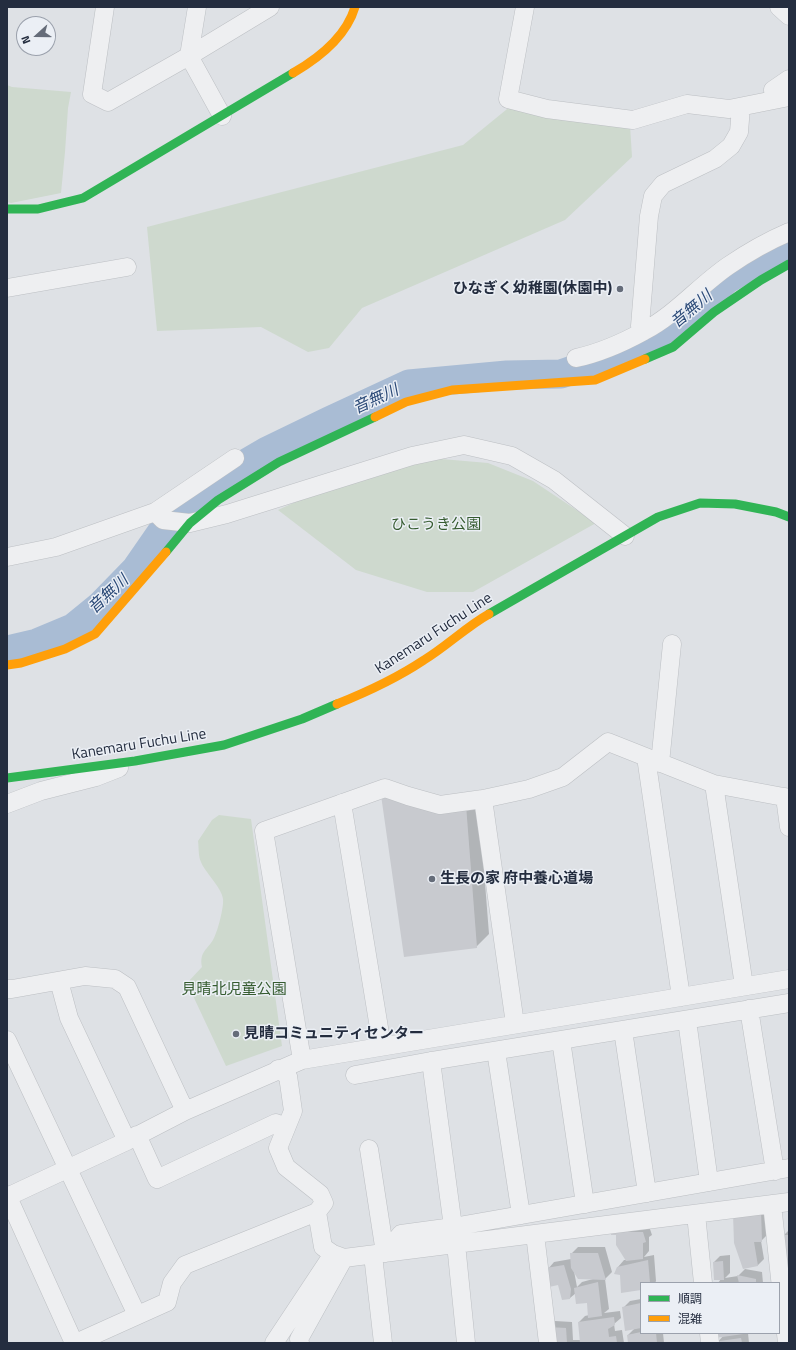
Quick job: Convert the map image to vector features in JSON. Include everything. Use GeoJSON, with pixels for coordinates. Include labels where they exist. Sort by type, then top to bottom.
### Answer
{"type":"FeatureCollection","features":[{"type":"Feature","properties":{"kind":"street"},"geometry":{"type":"LineString","coordinates":[[105,7],[92,94],[108,102],[189,56],[270,7]]}},
{"type":"Feature","properties":{"kind":"street"},"geometry":{"type":"LineString","coordinates":[[197,7],[189,56],[222,116]]}},
{"type":"Feature","properties":{"kind":"street"},"geometry":{"type":"LineString","coordinates":[[7,209],[38,209],[83,198],[308,65],[330,47],[351,20],[355,7]]}},
{"type":"Feature","properties":{"kind":"street"},"geometry":{"type":"LineString","coordinates":[[525,7],[508,99],[547,109],[633,120],[687,104],[729,109],[782,99]]}},
{"type":"Feature","properties":{"kind":"street"},"geometry":{"type":"LineString","coordinates":[[779,7],[789,16]]}},
{"type":"Feature","properties":{"kind":"street"},"geometry":{"type":"LineString","coordinates":[[782,99],[773,90],[789,79]]}},
{"type":"Feature","properties":{"kind":"street"},"geometry":{"type":"LineString","coordinates":[[644,331],[640,326],[649,216],[654,196],[663,184],[715,160],[731,146],[739,132],[741,107]]}},
{"type":"Feature","properties":{"kind":"street"},"geometry":{"type":"LineString","coordinates":[[576,358],[592,354],[644,331],[669,314],[728,266],[778,236],[789,232]]}},
{"type":"Feature","properties":{"kind":"street"},"geometry":{"type":"LineString","coordinates":[[7,665],[21,663],[65,649],[95,634],[190,523],[218,500],[279,462],[406,402],[452,390],[595,380],[673,347],[714,312],[761,280],[789,264]]}},
{"type":"Feature","properties":{"kind":"street"},"geometry":{"type":"LineString","coordinates":[[7,288],[127,267]]}},
{"type":"Feature","properties":{"kind":"street"},"geometry":{"type":"LineString","coordinates":[[159,516],[190,523],[227,514],[412,456],[464,445],[512,456],[554,480],[625,536]]}},
{"type":"Feature","properties":{"kind":"street"},"geometry":{"type":"LineString","coordinates":[[7,557],[56,547],[159,516],[235,458]]}},
{"type":"Feature","properties":{"kind":"street","name":"Kanemaru Fuchu Line"},"geometry":{"type":"LineString","coordinates":[[7,778],[135,761],[224,745],[302,719],[371,690],[424,660],[479,620],[658,517],[700,503],[735,504],[776,512],[789,518]]}},
{"type":"Feature","properties":{"kind":"street"},"geometry":{"type":"LineString","coordinates":[[672,644],[653,760],[681,997]]}},
{"type":"Feature","properties":{"kind":"street"},"geometry":{"type":"LineString","coordinates":[[302,1060],[264,831],[385,788],[440,805],[483,799],[529,789],[563,777],[608,742],[714,784],[787,797],[789,827]]}},
{"type":"Feature","properties":{"kind":"street"},"geometry":{"type":"LineString","coordinates":[[7,804],[41,791],[96,777],[135,761]]}},
{"type":"Feature","properties":{"kind":"street"},"geometry":{"type":"LineString","coordinates":[[714,784],[744,986]]}},
{"type":"Feature","properties":{"kind":"street"},"geometry":{"type":"LineString","coordinates":[[483,799],[515,1024]]}},
{"type":"Feature","properties":{"kind":"street"},"geometry":{"type":"LineString","coordinates":[[342,803],[382,1046]]}},
{"type":"Feature","properties":{"kind":"street"},"geometry":{"type":"LineString","coordinates":[[7,989],[85,976],[115,979],[127,987],[185,1111]]}},
{"type":"Feature","properties":{"kind":"street"},"geometry":{"type":"LineString","coordinates":[[278,1069],[288,1076],[293,1111],[278,1148],[286,1167],[320,1194],[324,1203],[317,1212],[186,1265],[172,1283],[166,1302],[75,1343],[7,1196],[132,1138],[185,1111],[278,1069],[302,1060],[789,979]]}},
{"type":"Feature","properties":{"kind":"street"},"geometry":{"type":"LineString","coordinates":[[58,980],[69,1018],[132,1138],[157,1179],[276,1123],[286,1127]]}},
{"type":"Feature","properties":{"kind":"street"},"geometry":{"type":"LineString","coordinates":[[355,1075],[431,1061],[789,1003]]}},
{"type":"Feature","properties":{"kind":"street"},"geometry":{"type":"LineString","coordinates":[[379,1254],[401,1234],[521,1215],[782,1169],[749,1009]]}},
{"type":"Feature","properties":{"kind":"street"},"geometry":{"type":"LineString","coordinates":[[687,1020],[709,1182]]}},
{"type":"Feature","properties":{"kind":"street"},"geometry":{"type":"LineString","coordinates":[[623,1030],[647,1193]]}},
{"type":"Feature","properties":{"kind":"street"},"geometry":{"type":"LineString","coordinates":[[7,1040],[137,1315]]}},
{"type":"Feature","properties":{"kind":"street"},"geometry":{"type":"LineString","coordinates":[[561,1040],[584,1204]]}},
{"type":"Feature","properties":{"kind":"street"},"geometry":{"type":"LineString","coordinates":[[496,1051],[521,1215]]}},
{"type":"Feature","properties":{"kind":"street"},"geometry":{"type":"LineString","coordinates":[[431,1061],[453,1226]]}},
{"type":"Feature","properties":{"kind":"street"},"geometry":{"type":"LineString","coordinates":[[369,1149],[379,1254],[383,1343]]}},
{"type":"Feature","properties":{"kind":"street"},"geometry":{"type":"LineString","coordinates":[[317,1212],[323,1247],[338,1256],[379,1254],[781,1203],[787,1343]]}},
{"type":"Feature","properties":{"kind":"street"},"geometry":{"type":"LineString","coordinates":[[696,1214],[703,1282]]}},
{"type":"Feature","properties":{"kind":"street"},"geometry":{"type":"LineString","coordinates":[[535,1234],[548,1343]]}},
{"type":"Feature","properties":{"kind":"street"},"geometry":{"type":"LineString","coordinates":[[456,1244],[466,1343]]}},
{"type":"Feature","properties":{"kind":"street"},"geometry":{"type":"LineString","coordinates":[[274,1343],[338,1256]]}},
{"type":"Feature","properties":{"kind":"street"},"geometry":{"type":"LineString","coordinates":[[300,1343],[299,1340],[338,1256]]}},
{"type":"Feature","properties":{"kind":"green space"},"geometry":{"type":"Polygon","coordinates":[[[7,85],[12,87],[71,92],[68,108],[61,193],[11,203],[7,202],[7,85]]]}},
{"type":"Feature","properties":{"kind":"green space"},"geometry":{"type":"Polygon","coordinates":[[[512,105],[630,125],[632,157],[565,220],[362,308],[329,348],[308,352],[261,327],[157,331],[147,227],[463,145],[512,105]]]}},
{"type":"Feature","properties":{"kind":"green space","name":"ひこうき公園"},"geometry":{"type":"Polygon","coordinates":[[[430,458],[488,463],[533,481],[596,523],[473,592],[427,592],[356,570],[278,510],[319,491],[430,458]]]}},
{"type":"Feature","properties":{"kind":"green space","name":"見晴北児童公園"},"geometry":{"type":"Polygon","coordinates":[[[219,815],[251,819],[282,1046],[226,1066],[187,983],[202,967],[201,962],[203,954],[214,938],[222,913],[222,895],[200,860],[198,841],[212,820],[219,815]]]}},
{"type":"Feature","properties":{"kind":"building","name":"生長の家 府中養心道場"},"geometry":{"type":"Polygon","coordinates":[[[381,795],[466,805],[477,948],[404,957],[381,795]]]}},
{"type":"Feature","properties":{"kind":"building"},"geometry":{"type":"Polygon","coordinates":[[[761,1211],[762,1242],[754,1242],[758,1266],[743,1269],[734,1243],[733,1214],[761,1211]]]}},
{"type":"Feature","properties":{"kind":"building"},"geometry":{"type":"Polygon","coordinates":[[[611,1232],[643,1232],[646,1242],[643,1243],[643,1259],[626,1261],[616,1245],[616,1235],[611,1235],[611,1232]]]}},
{"type":"Feature","properties":{"kind":"building"},"geometry":{"type":"Polygon","coordinates":[[[782,1235],[789,1235],[789,1280],[782,1235]]]}},
{"type":"Feature","properties":{"kind":"building"},"geometry":{"type":"Polygon","coordinates":[[[570,1253],[598,1253],[606,1280],[578,1279],[571,1268],[570,1253]]]}},
{"type":"Feature","properties":{"kind":"building"},"geometry":{"type":"Polygon","coordinates":[[[648,1260],[650,1282],[640,1282],[640,1290],[621,1293],[620,1275],[614,1274],[617,1267],[648,1260]]]}},
{"type":"Feature","properties":{"kind":"building"},"geometry":{"type":"Polygon","coordinates":[[[723,1261],[724,1280],[714,1280],[713,1262],[723,1261]]]}},
{"type":"Feature","properties":{"kind":"building"},"geometry":{"type":"Polygon","coordinates":[[[564,1265],[571,1289],[570,1299],[562,1300],[558,1285],[549,1287],[546,1268],[564,1265]]]}},
{"type":"Feature","properties":{"kind":"building"},"geometry":{"type":"Polygon","coordinates":[[[737,1275],[756,1279],[756,1282],[739,1282],[737,1275]]]}},
{"type":"Feature","properties":{"kind":"building"},"geometry":{"type":"Polygon","coordinates":[[[598,1282],[602,1316],[588,1318],[587,1303],[576,1304],[574,1288],[598,1282]]]}},
{"type":"Feature","properties":{"kind":"building"},"geometry":{"type":"Polygon","coordinates":[[[640,1303],[640,1328],[625,1331],[622,1307],[640,1303]]]}},
{"type":"Feature","properties":{"kind":"building"},"geometry":{"type":"Polygon","coordinates":[[[614,1317],[615,1325],[608,1329],[609,1337],[616,1336],[617,1343],[580,1343],[578,1322],[614,1317]]]}},
{"type":"Feature","properties":{"kind":"building"},"geometry":{"type":"Polygon","coordinates":[[[548,1327],[566,1328],[567,1343],[551,1343],[548,1327]]]}},
{"type":"Feature","properties":{"kind":"building"},"geometry":{"type":"Polygon","coordinates":[[[640,1332],[640,1334],[656,1334],[657,1343],[628,1343],[627,1335],[640,1332]]]}},
{"type":"Feature","properties":{"kind":"building"},"geometry":{"type":"Polygon","coordinates":[[[714,1334],[743,1334],[715,1338],[714,1334]]]}},
{"type":"Feature","properties":{"kind":"building"},"geometry":{"type":"Polygon","coordinates":[[[741,1338],[742,1343],[713,1343],[713,1342],[741,1338]]]}},
{"type":"Feature","properties":{"kind":"waterway","name":"音無川"},"geometry":{"type":"LineString","coordinates":[[7,650],[37,643],[73,628],[100,606],[136,569],[163,530],[208,490],[243,465],[267,451],[409,384],[507,375],[561,374],[637,348],[683,321],[726,280],[789,243]]}},
{"type":"Feature","properties":{"kind":"traffic: fast"},"geometry":{"type":"LineString","coordinates":[[7,209],[38,209],[83,198],[293,73]]}},
{"type":"Feature","properties":{"kind":"traffic: fast"},"geometry":{"type":"LineString","coordinates":[[645,359],[673,347],[714,312],[761,280],[789,264]]}},
{"type":"Feature","properties":{"kind":"traffic: fast"},"geometry":{"type":"LineString","coordinates":[[166,552],[190,523],[218,500],[279,462],[375,417]]}},
{"type":"Feature","properties":{"kind":"traffic: fast"},"geometry":{"type":"LineString","coordinates":[[489,614],[658,517],[700,503],[735,504],[776,512],[789,517]]}},
{"type":"Feature","properties":{"kind":"traffic: fast"},"geometry":{"type":"LineString","coordinates":[[7,778],[135,761],[224,745],[302,719],[337,704]]}},
{"type":"Feature","properties":{"kind":"traffic: slow"},"geometry":{"type":"LineString","coordinates":[[293,73],[312,61],[330,46],[345,28],[355,7]]}},
{"type":"Feature","properties":{"kind":"traffic: slow"},"geometry":{"type":"LineString","coordinates":[[375,417],[406,402],[452,390],[595,380],[645,359]]}},
{"type":"Feature","properties":{"kind":"traffic: slow"},"geometry":{"type":"LineString","coordinates":[[7,665],[21,663],[65,649],[95,634],[166,552]]}},
{"type":"Feature","properties":{"kind":"traffic: slow"},"geometry":{"type":"LineString","coordinates":[[337,704],[382,684],[414,667],[489,614]]}},
{"type":"Feature","properties":{"kind":"place","name":"ひなぎく幼稚園(休園中)"},"geometry":{"type":"Point","coordinates":[620,289]}},
{"type":"Feature","properties":{"kind":"place","name":"生長の家 府中養心道場"},"geometry":{"type":"Point","coordinates":[432,879]}},
{"type":"Feature","properties":{"kind":"place","name":"見晴コミュニティセンター"},"geometry":{"type":"Point","coordinates":[236,1034]}}]}
